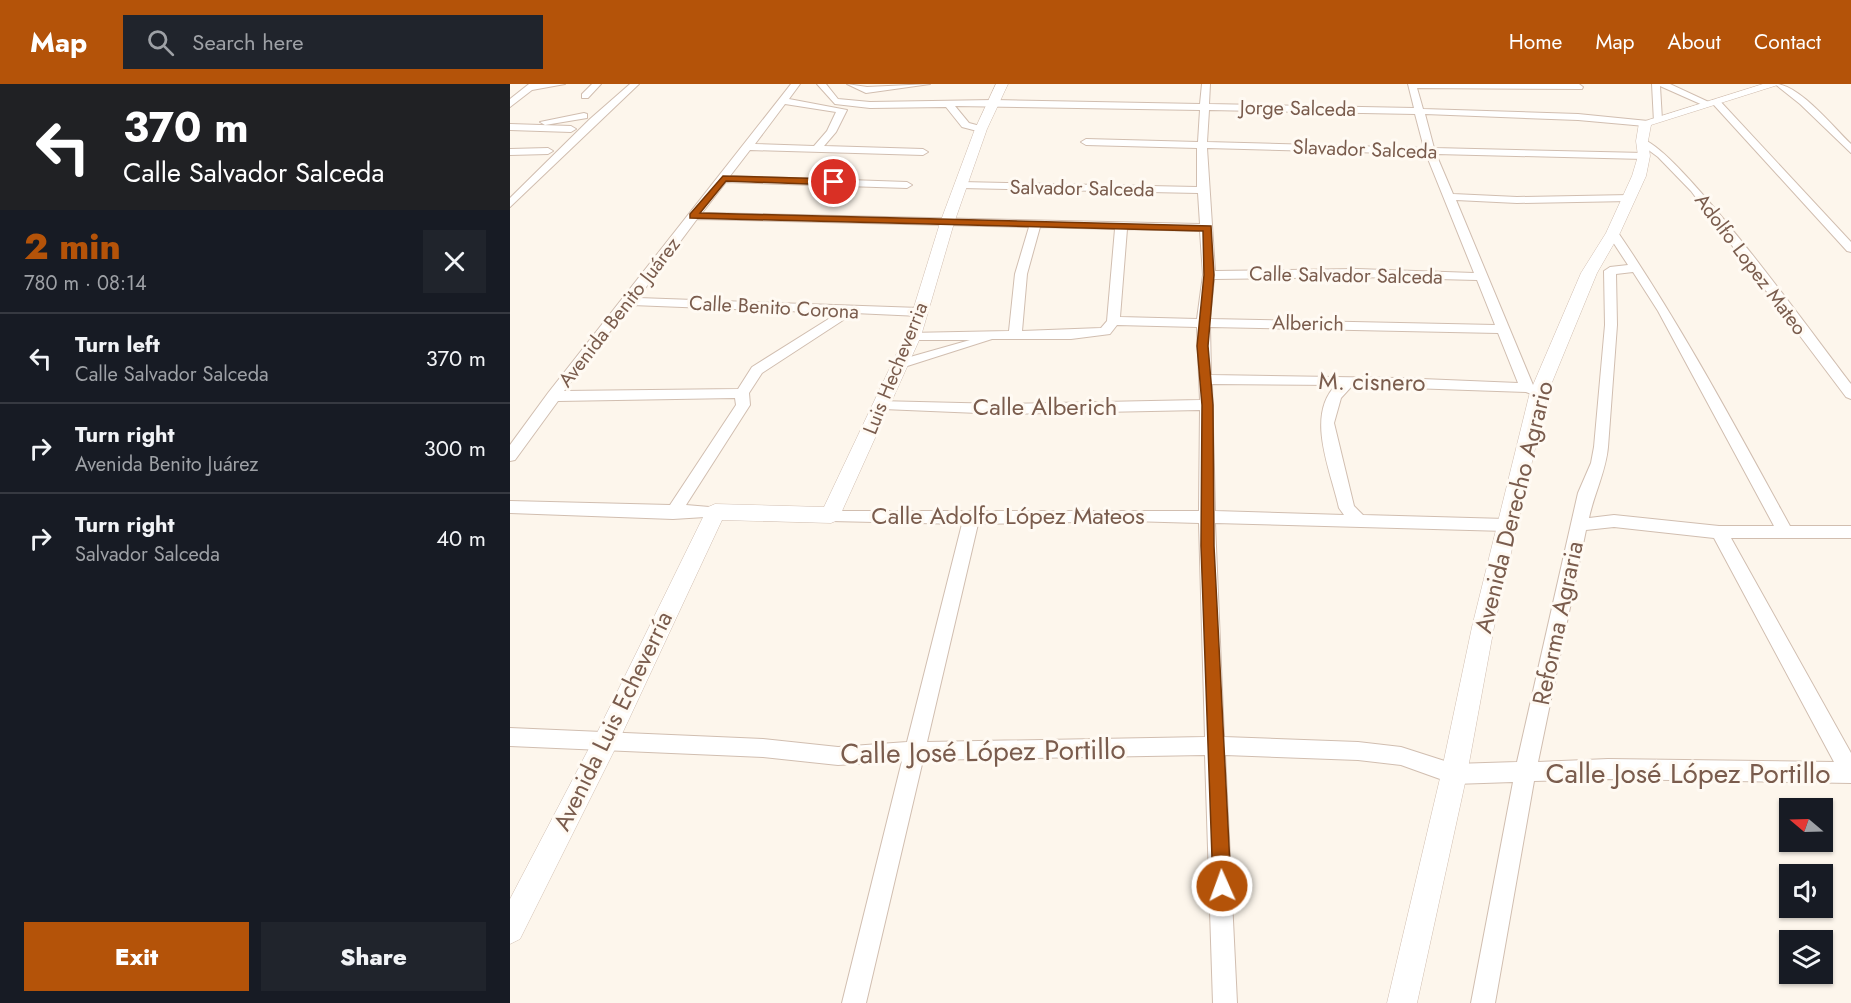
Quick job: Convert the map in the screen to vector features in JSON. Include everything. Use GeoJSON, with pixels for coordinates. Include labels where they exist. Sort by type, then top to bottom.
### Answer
{"type":"FeatureCollection","features":[{"type":"Feature","properties":{"kind":"street"},"geometry":{"type":"LineString","coordinates":[[510,104],[532,86],[561,84]]}},
{"type":"Feature","properties":{"kind":"street"},"geometry":{"type":"LineString","coordinates":[[585,96],[597,84]]}},
{"type":"Feature","properties":{"kind":"street"},"geometry":{"type":"LineString","coordinates":[[510,204],[593,121],[635,84]]}},
{"type":"Feature","properties":{"kind":"street","name":"Avenida Benito Juárez"},"geometry":{"type":"LineString","coordinates":[[510,456],[553,396],[796,84]]}},
{"type":"Feature","properties":{"kind":"street"},"geometry":{"type":"LineString","coordinates":[[821,84],[842,110]]}},
{"type":"Feature","properties":{"kind":"street"},"geometry":{"type":"LineString","coordinates":[[860,86],[926,84]]}},
{"type":"Feature","properties":{"kind":"street","name":"Luis Hecheverria"},"geometry":{"type":"LineString","coordinates":[[831,515],[913,336],[947,223],[981,129],[1002,84]]}},
{"type":"Feature","properties":{"kind":"street"},"geometry":{"type":"LineString","coordinates":[[1206,84],[1202,145],[1209,275],[1204,379],[1208,405],[1207,546],[1226,1003]]}},
{"type":"Feature","properties":{"kind":"street"},"geometry":{"type":"LineString","coordinates":[[1647,135],[1656,84]]}},
{"type":"Feature","properties":{"kind":"street"},"geometry":{"type":"LineString","coordinates":[[1663,84],[1712,103],[1851,249]]}},
{"type":"Feature","properties":{"kind":"street"},"geometry":{"type":"LineString","coordinates":[[1647,135],[1712,103],[1770,84],[1803,102],[1851,150]]}},
{"type":"Feature","properties":{"kind":"street"},"geometry":{"type":"LineString","coordinates":[[1533,390],[1502,329],[1451,197],[1430,152],[1412,85],[1578,93],[1577,110],[1608,119]]}},
{"type":"Feature","properties":{"kind":"street"},"geometry":{"type":"LineString","coordinates":[[860,86],[890,105]]}},
{"type":"Feature","properties":{"kind":"street"},"geometry":{"type":"LineString","coordinates":[[782,101],[842,110]]}},
{"type":"Feature","properties":{"kind":"street","name":"Jorge Salceda"},"geometry":{"type":"LineString","coordinates":[[835,101],[890,105],[994,103],[1206,107],[1608,119],[1647,135]]}},
{"type":"Feature","properties":{"kind":"street"},"geometry":{"type":"LineString","coordinates":[[950,105],[961,124],[968,128],[981,129]]}},
{"type":"Feature","properties":{"kind":"street"},"geometry":{"type":"LineString","coordinates":[[817,149],[831,132],[842,110]]}},
{"type":"Feature","properties":{"kind":"street"},"geometry":{"type":"LineString","coordinates":[[533,126],[584,116]]}},
{"type":"Feature","properties":{"kind":"street"},"geometry":{"type":"LineString","coordinates":[[510,127],[571,129]]}},
{"type":"Feature","properties":{"kind":"street","name":"Slavador Salceda"},"geometry":{"type":"LineString","coordinates":[[1086,142],[1430,152],[1647,135]]}},
{"type":"Feature","properties":{"kind":"street","name":"Avenida Derecho Agrario"},"geometry":{"type":"LineString","coordinates":[[1402,1003],[1454,774],[1533,390],[1600,272],[1613,233],[1630,198],[1647,135]]}},
{"type":"Feature","properties":{"kind":"street","name":"Adolfo Lopez Mateo"},"geometry":{"type":"LineString","coordinates":[[1647,135],[1662,155],[1695,189],[1851,394]]}},
{"type":"Feature","properties":{"kind":"street"},"geometry":{"type":"LineString","coordinates":[[747,147],[923,152]]}},
{"type":"Feature","properties":{"kind":"street"},"geometry":{"type":"LineString","coordinates":[[1390,150],[1438,169]]}},
{"type":"Feature","properties":{"kind":"street"},"geometry":{"type":"LineString","coordinates":[[510,152],[548,151]]}},
{"type":"Feature","properties":{"kind":"street"},"geometry":{"type":"LineString","coordinates":[[723,179],[907,185]]}},
{"type":"Feature","properties":{"kind":"street","name":"Salvador Salceda"},"geometry":{"type":"LineString","coordinates":[[961,185],[1204,190]]}},
{"type":"Feature","properties":{"kind":"street"},"geometry":{"type":"LineString","coordinates":[[1451,197],[1517,200],[1630,198]]}},
{"type":"Feature","properties":{"kind":"street"},"geometry":{"type":"LineString","coordinates":[[693,216],[1035,226],[1207,228]]}},
{"type":"Feature","properties":{"kind":"street"},"geometry":{"type":"LineString","coordinates":[[1016,335],[1021,274],[1035,226]]}},
{"type":"Feature","properties":{"kind":"street"},"geometry":{"type":"LineString","coordinates":[[913,336],[1071,335],[1109,326],[1121,228]]}},
{"type":"Feature","properties":{"kind":"street"},"geometry":{"type":"LineString","coordinates":[[1613,233],[1638,268],[1785,531]]}},
{"type":"Feature","properties":{"kind":"street"},"geometry":{"type":"LineString","coordinates":[[1600,272],[1638,268]]}},
{"type":"Feature","properties":{"kind":"street","name":"Reforma Agraria"},"geometry":{"type":"LineString","coordinates":[[1483,1003],[1525,773],[1586,493],[1599,463],[1611,325],[1600,272]]}},
{"type":"Feature","properties":{"kind":"street","name":"Calle Salvador Salceda"},"geometry":{"type":"LineString","coordinates":[[1209,275],[1357,273],[1483,277]]}},
{"type":"Feature","properties":{"kind":"street","name":"Calle Benito Corona"},"geometry":{"type":"LineString","coordinates":[[628,301],[920,312]]}},
{"type":"Feature","properties":{"kind":"street"},"geometry":{"type":"LineString","coordinates":[[673,513],[743,405],[742,393],[757,370],[849,311]]}},
{"type":"Feature","properties":{"kind":"street","name":"Alberich"},"geometry":{"type":"LineString","coordinates":[[1109,326],[1205,321],[1502,329]]}},
{"type":"Feature","properties":{"kind":"street"},"geometry":{"type":"LineString","coordinates":[[901,364],[980,342],[992,335]]}},
{"type":"Feature","properties":{"kind":"street","name":"M. cisnero"},"geometry":{"type":"LineString","coordinates":[[1204,379],[1349,381],[1533,390]]}},
{"type":"Feature","properties":{"kind":"street"},"geometry":{"type":"LineString","coordinates":[[1349,381],[1335,396],[1328,423],[1347,508],[1358,520]]}},
{"type":"Feature","properties":{"kind":"street"},"geometry":{"type":"LineString","coordinates":[[553,396],[742,393]]}},
{"type":"Feature","properties":{"kind":"street","name":"Calle Alberich"},"geometry":{"type":"LineString","coordinates":[[883,404],[1002,409],[1208,405]]}},
{"type":"Feature","properties":{"kind":"street","name":"Calle Adolfo López Mateos"},"geometry":{"type":"LineString","coordinates":[[510,507],[673,513],[971,518],[1209,517],[1506,525]]}},
{"type":"Feature","properties":{"kind":"street","name":"Avenida Luis Echeverría"},"geometry":{"type":"LineString","coordinates":[[510,929],[606,741],[715,512]]}},
{"type":"Feature","properties":{"kind":"street"},"geometry":{"type":"LineString","coordinates":[[854,1003],[971,518]]}},
{"type":"Feature","properties":{"kind":"street"},"geometry":{"type":"LineString","coordinates":[[1579,525],[1614,521],[1719,532],[1851,532]]}},
{"type":"Feature","properties":{"kind":"street"},"geometry":{"type":"LineString","coordinates":[[1719,532],[1851,772]]}},
{"type":"Feature","properties":{"kind":"street","name":"Calle José López Portillo"},"geometry":{"type":"LineString","coordinates":[[510,737],[763,748],[838,756],[914,751],[1217,746],[1358,751],[1401,756],[1454,774],[1608,769],[1851,772]]}},
{"type":"Feature","properties":{"kind":"route"},"geometry":{"type":"LineString","coordinates":[[834,182],[723,179],[693,216],[1121,228],[1207,228],[1209,275],[1204,300],[1203,346],[1208,405],[1207,546],[1222,886]]}}]}
